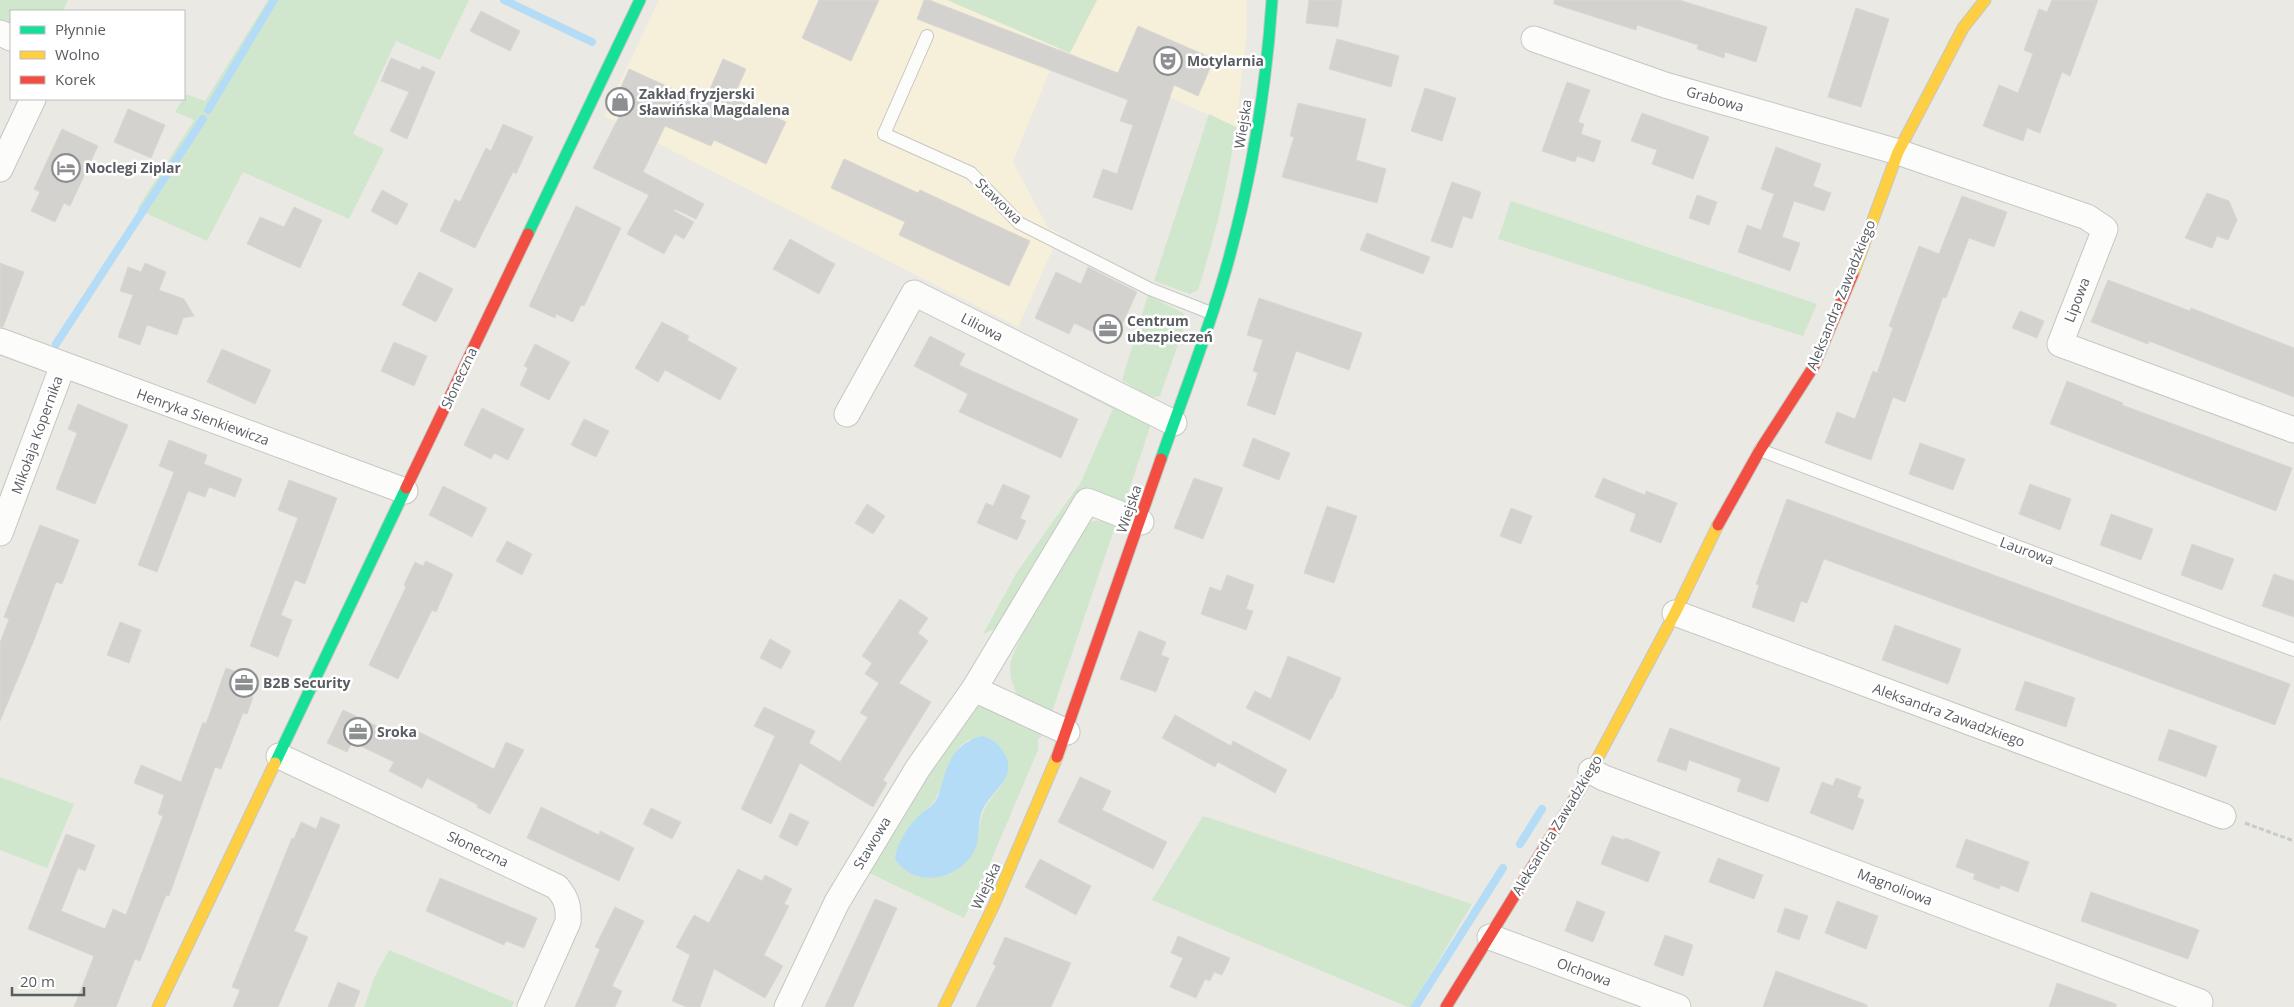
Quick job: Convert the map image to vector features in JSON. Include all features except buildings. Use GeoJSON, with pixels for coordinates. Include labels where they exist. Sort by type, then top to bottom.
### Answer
{"type":"FeatureCollection","features":[{"type":"Feature","properties":{"kind":"street","name":"Słoneczna"},"geometry":{"type":"LineString","coordinates":[[158,1007],[640,0]]}},
{"type":"Feature","properties":{"kind":"street","name":"Wiejska"},"geometry":{"type":"LineString","coordinates":[[944,1007],[963,972],[1037,808],[1067,732],[1141,522],[1226,270],[1247,191],[1269,50],[1272,0]]}},
{"type":"Feature","properties":{"kind":"street","name":"Aleksandra Zawadzkiego"},"geometry":{"type":"LineString","coordinates":[[1446,1007],[1591,771],[1675,613],[1728,506],[1760,450],[1814,366],[1854,271],[1898,152],[1924,99],[1963,28],[1985,0]]}},
{"type":"Feature","properties":{"kind":"street","name":"Grabowa"},"geometry":{"type":"LineString","coordinates":[[1534,39],[1666,85],[1898,152]]}},
{"type":"Feature","properties":{"kind":"street"},"geometry":{"type":"LineString","coordinates":[[0,169],[33,100]]}},
{"type":"Feature","properties":{"kind":"street","name":"Lipowa"},"geometry":{"type":"LineString","coordinates":[[1898,152],[2087,217],[2105,229],[2060,344],[2294,430]]}},
{"type":"Feature","properties":{"kind":"street","name":"Liliowa"},"geometry":{"type":"LineString","coordinates":[[847,414],[914,293],[1174,424]]}},
{"type":"Feature","properties":{"kind":"street","name":"Henryka Sienkiewicza"},"geometry":{"type":"LineString","coordinates":[[0,341],[405,491]]}},
{"type":"Feature","properties":{"kind":"street","name":"Mikołaja Kopernika"},"geometry":{"type":"LineString","coordinates":[[0,533],[63,365]]}},
{"type":"Feature","properties":{"kind":"street","name":"Stawowa"},"geometry":{"type":"LineString","coordinates":[[788,1007],[837,902],[918,768],[974,689],[1087,501],[1125,514],[1141,522]]}},
{"type":"Feature","properties":{"kind":"street","name":"Aleksandra Zawadzkiego"},"geometry":{"type":"LineString","coordinates":[[1675,613],[2223,816]]}},
{"type":"Feature","properties":{"kind":"street"},"geometry":{"type":"LineString","coordinates":[[974,689],[1067,732]]}},
{"type":"Feature","properties":{"kind":"street","name":"Słoneczna"},"geometry":{"type":"LineString","coordinates":[[279,756],[557,887],[565,896],[569,908],[568,922],[530,1007]]}},
{"type":"Feature","properties":{"kind":"street","name":"Magnoliowa"},"geometry":{"type":"LineString","coordinates":[[1591,771],[1604,778],[2199,1004]]}},
{"type":"Feature","properties":{"kind":"street","name":"Olchowa"},"geometry":{"type":"LineString","coordinates":[[1490,937],[1678,1007]]}},
{"type":"Feature","properties":{"kind":"lane","name":"Stawowa"},"geometry":{"type":"LineString","coordinates":[[927,36],[884,134],[971,173],[1019,223],[1150,289],[1211,313]]}},
{"type":"Feature","properties":{"kind":"lane","name":"Laurowa"},"geometry":{"type":"LineString","coordinates":[[1760,450],[2294,650]]}},
{"type":"Feature","properties":{"kind":"path"},"geometry":{"type":"LineString","coordinates":[[2223,816],[2294,841]]}},
{"type":"Feature","properties":{"kind":"shaded area"},"geometry":{"type":"Polygon","coordinates":[[[659,0],[947,0],[1059,48],[1013,162],[1048,228],[1060,233],[1018,327],[604,116],[659,0]]]}},
{"type":"Feature","properties":{"kind":"shaded area"},"geometry":{"type":"Polygon","coordinates":[[[1097,0],[1247,0],[1246,41],[1236,127],[1070,53],[1097,0]]]}},
{"type":"Feature","properties":{"kind":"green space"},"geometry":{"type":"Polygon","coordinates":[[[0,0],[68,0],[63,10],[10,10],[10,26],[0,21],[0,0]]]}},
{"type":"Feature","properties":{"kind":"green space"},"geometry":{"type":"Polygon","coordinates":[[[268,0],[469,0],[440,60],[396,41],[353,134],[384,149],[349,219],[243,172],[207,241],[137,209],[194,120],[175,112],[182,100],[185,100],[186,94],[205,101],[268,0]]]}},
{"type":"Feature","properties":{"kind":"green space"},"geometry":{"type":"Polygon","coordinates":[[[947,0],[1097,0],[1070,53],[947,0]]]}},
{"type":"Feature","properties":{"kind":"green space"},"geometry":{"type":"Polygon","coordinates":[[[1209,114],[1236,127],[1225,189],[1210,250],[1198,290],[1190,294],[1154,281],[1209,114]]]}},
{"type":"Feature","properties":{"kind":"green space"},"geometry":{"type":"Polygon","coordinates":[[[1511,201],[1817,304],[1803,336],[1498,239],[1511,201]]]}},
{"type":"Feature","properties":{"kind":"green space"},"geometry":{"type":"Polygon","coordinates":[[[1148,295],[1183,313],[1187,319],[1160,396],[1150,398],[1122,380],[1148,295]]]}},
{"type":"Feature","properties":{"kind":"green space"},"geometry":{"type":"Polygon","coordinates":[[[924,312],[936,313],[1151,424],[1124,505],[1088,490],[999,627],[983,634],[1017,572],[1081,482],[1113,409],[924,312]]]}},
{"type":"Feature","properties":{"kind":"green space"},"geometry":{"type":"Polygon","coordinates":[[[1108,518],[1118,518],[1052,712],[1029,702],[1016,693],[1011,678],[1010,663],[1025,626],[1086,523],[1108,518]]]}},
{"type":"Feature","properties":{"kind":"green space"},"geometry":{"type":"Polygon","coordinates":[[[984,705],[1037,730],[1042,736],[1038,739],[1038,750],[990,863],[964,918],[865,871],[895,818],[975,708],[984,705]],[[970,739],[961,745],[955,754],[938,795],[924,811],[978,841],[984,810],[1002,785],[970,739]]]}},
{"type":"Feature","properties":{"kind":"green space"},"geometry":{"type":"Polygon","coordinates":[[[0,777],[74,804],[47,868],[0,850],[0,777]]]}},
{"type":"Feature","properties":{"kind":"green space"},"geometry":{"type":"Polygon","coordinates":[[[1203,816],[1472,904],[1411,1007],[1408,1007],[1152,900],[1203,816]]]}},
{"type":"Feature","properties":{"kind":"green space"},"geometry":{"type":"Polygon","coordinates":[[[389,950],[514,1002],[512,1007],[364,1007],[375,976],[389,950]]]}},
{"type":"Feature","properties":{"kind":"water"},"geometry":{"type":"Polygon","coordinates":[[[982,736],[994,741],[1001,748],[1008,761],[1008,769],[1006,777],[990,798],[981,814],[975,850],[964,864],[955,871],[945,875],[934,878],[913,874],[903,868],[895,859],[896,852],[905,833],[914,821],[937,799],[951,759],[955,753],[966,743],[982,736]]]}},
{"type":"Feature","properties":{"kind":"waterway"},"geometry":{"type":"LineString","coordinates":[[208,110],[274,0]]}},
{"type":"Feature","properties":{"kind":"waterway"},"geometry":{"type":"LineString","coordinates":[[504,0],[592,42]]}},
{"type":"Feature","properties":{"kind":"waterway"},"geometry":{"type":"LineString","coordinates":[[56,344],[203,119]]}},
{"type":"Feature","properties":{"kind":"waterway"},"geometry":{"type":"LineString","coordinates":[[1520,844],[1542,809]]}},
{"type":"Feature","properties":{"kind":"waterway"},"geometry":{"type":"LineString","coordinates":[[1415,1007],[1503,868]]}},
{"type":"Feature","properties":{"kind":"traffic: fast"},"geometry":{"type":"LineString","coordinates":[[528,234],[640,0]]}},
{"type":"Feature","properties":{"kind":"traffic: fast"},"geometry":{"type":"LineString","coordinates":[[1161,459],[1211,317],[1243,203],[1256,136],[1266,68],[1272,0]]}},
{"type":"Feature","properties":{"kind":"traffic: fast"},"geometry":{"type":"LineString","coordinates":[[275,763],[406,488]]}},
{"type":"Feature","properties":{"kind":"traffic: slow"},"geometry":{"type":"LineString","coordinates":[[1853,274],[1898,152],[1963,28],[1985,0]]}},
{"type":"Feature","properties":{"kind":"traffic: slow"},"geometry":{"type":"LineString","coordinates":[[1587,778],[1675,613],[1718,525]]}},
{"type":"Feature","properties":{"kind":"traffic: slow"},"geometry":{"type":"LineString","coordinates":[[944,1007],[994,905],[1057,757]]}},
{"type":"Feature","properties":{"kind":"traffic: slow"},"geometry":{"type":"LineString","coordinates":[[158,1007],[275,763]]}},
{"type":"Feature","properties":{"kind":"traffic: jam"},"geometry":{"type":"LineString","coordinates":[[406,488],[528,234]]}},
{"type":"Feature","properties":{"kind":"traffic: jam"},"geometry":{"type":"LineString","coordinates":[[1718,525],[1760,450],[1814,366],[1853,274]]}},
{"type":"Feature","properties":{"kind":"traffic: jam"},"geometry":{"type":"LineString","coordinates":[[1057,757],[1161,459]]}},
{"type":"Feature","properties":{"kind":"traffic: jam"},"geometry":{"type":"LineString","coordinates":[[1446,1007],[1587,778]]}},
{"type":"Feature","properties":{"kind":"place","name":"Motylarnia"},"geometry":{"type":"Point","coordinates":[1168,61]}},
{"type":"Feature","properties":{"kind":"place","name":"Zakład fryzjerski Sławińska Magdalena"},"geometry":{"type":"Point","coordinates":[620,102]}},
{"type":"Feature","properties":{"kind":"place","name":"Noclegi Ziplar"},"geometry":{"type":"Point","coordinates":[66,168]}},
{"type":"Feature","properties":{"kind":"place","name":"Centrum ubezpieczeń"},"geometry":{"type":"Point","coordinates":[1108,329]}},
{"type":"Feature","properties":{"kind":"place","name":"B2B Security"},"geometry":{"type":"Point","coordinates":[244,683]}},
{"type":"Feature","properties":{"kind":"place","name":"Sroka"},"geometry":{"type":"Point","coordinates":[358,732]}}]}
